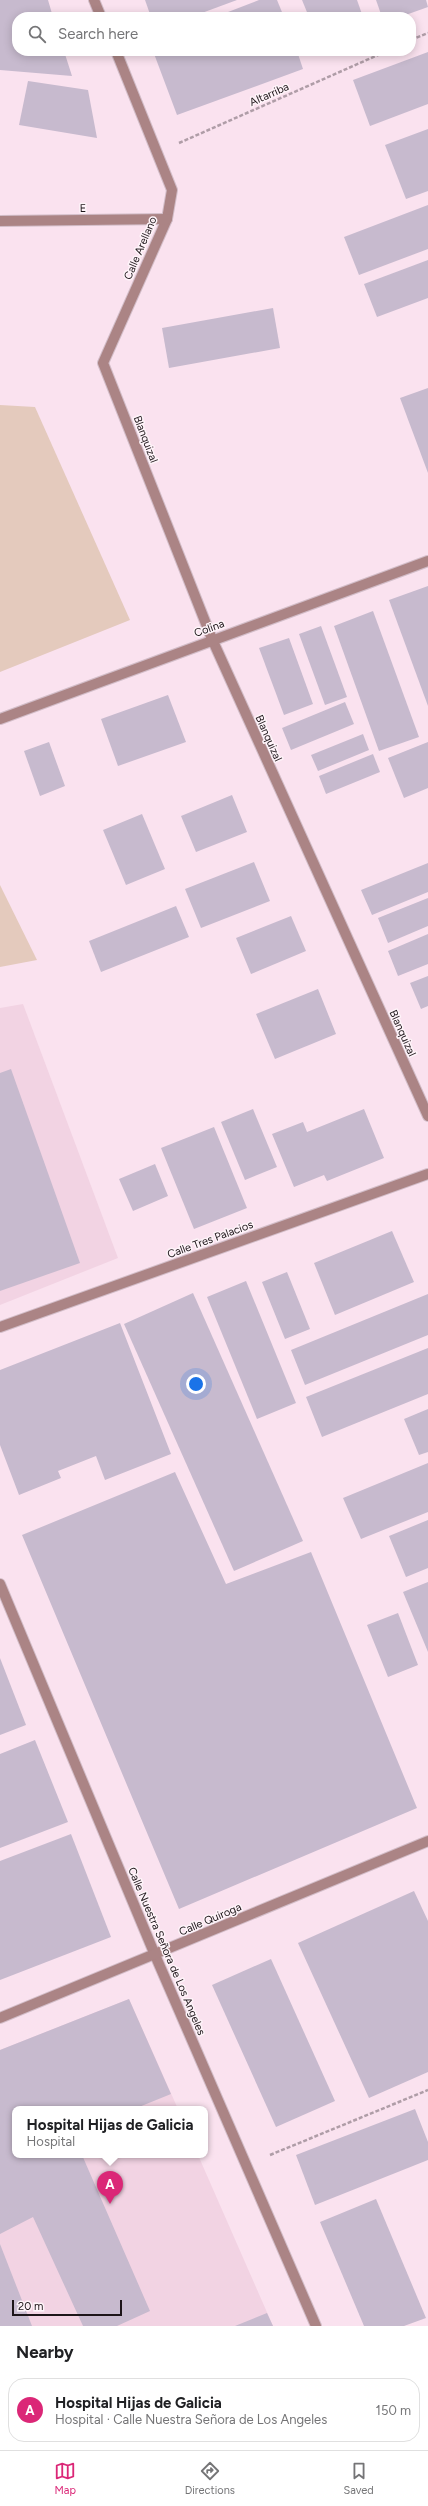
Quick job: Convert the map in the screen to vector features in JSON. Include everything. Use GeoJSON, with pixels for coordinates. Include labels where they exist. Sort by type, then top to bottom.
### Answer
{"type":"FeatureCollection","features":[{"type":"Feature","properties":{"kind":"street"},"geometry":{"type":"LineString","coordinates":[[94,0],[99,12]]}},
{"type":"Feature","properties":{"kind":"street","name":"Calle Arellano"},"geometry":{"type":"LineString","coordinates":[[103,363],[167,219],[172,190],[118,56]]}},
{"type":"Feature","properties":{"kind":"street","name":"E"},"geometry":{"type":"LineString","coordinates":[[0,221],[167,219]]}},
{"type":"Feature","properties":{"kind":"street","name":"Blanquizal"},"geometry":{"type":"LineString","coordinates":[[103,363],[212,639],[428,1116]]}},
{"type":"Feature","properties":{"kind":"street","name":"Colina"},"geometry":{"type":"LineString","coordinates":[[0,719],[212,639],[428,561]]}},
{"type":"Feature","properties":{"kind":"street","name":"Calle Tres Palacios"},"geometry":{"type":"LineString","coordinates":[[0,1327],[428,1174]]}},
{"type":"Feature","properties":{"kind":"street","name":"Calle Nuestra Señora de Los Angeles"},"geometry":{"type":"LineString","coordinates":[[0,1584],[155,1955],[316,2326]]}},
{"type":"Feature","properties":{"kind":"street","name":"Calle Quiroga"},"geometry":{"type":"LineString","coordinates":[[0,2018],[428,1841]]}},
{"type":"Feature","properties":{"kind":"path"},"geometry":{"type":"LineString","coordinates":[[416,38],[428,33]]}},
{"type":"Feature","properties":{"kind":"path","name":"Altarriba"},"geometry":{"type":"LineString","coordinates":[[158,152],[376,56]]}},
{"type":"Feature","properties":{"kind":"path"},"geometry":{"type":"LineString","coordinates":[[246,2165],[428,2090]]}},
{"type":"Feature","properties":{"kind":"shaded area"},"geometry":{"type":"Polygon","coordinates":[[[0,405],[35,407],[130,620],[0,672],[0,405]]]}},
{"type":"Feature","properties":{"kind":"shaded area"},"geometry":{"type":"Polygon","coordinates":[[[0,885],[37,960],[0,967],[0,885]]]}},
{"type":"Feature","properties":{"kind":"shaded area"},"geometry":{"type":"Polygon","coordinates":[[[23,1004],[118,1258],[0,1305],[0,1008],[23,1004]]]}},
{"type":"Feature","properties":{"kind":"shaded area"},"geometry":{"type":"Polygon","coordinates":[[[129,1999],[177,2106],[12,2106],[12,2158],[199,2158],[273,2326],[0,2326],[0,2050],[129,1999]]]}},
{"type":"Feature","properties":{"kind":"building"},"geometry":{"type":"Polygon","coordinates":[[[0,0],[48,0],[52,12],[12,12],[12,56],[66,56],[72,76],[0,70],[0,0]]]}},
{"type":"Feature","properties":{"kind":"building"},"geometry":{"type":"Polygon","coordinates":[[[145,0],[237,0],[205,12],[149,12],[145,0]]]}},
{"type":"Feature","properties":{"kind":"building"},"geometry":{"type":"Polygon","coordinates":[[[259,0],[277,0],[282,12],[228,12],[259,0]]]}},
{"type":"Feature","properties":{"kind":"building"},"geometry":{"type":"Polygon","coordinates":[[[302,0],[357,0],[361,12],[307,12],[302,0]]]}},
{"type":"Feature","properties":{"kind":"building"},"geometry":{"type":"Polygon","coordinates":[[[376,0],[426,0],[428,7],[414,12],[380,12],[376,0]]]}},
{"type":"Feature","properties":{"kind":"building"},"geometry":{"type":"Polygon","coordinates":[[[428,52],[428,104],[370,126],[353,80],[428,52]]]}},
{"type":"Feature","properties":{"kind":"building"},"geometry":{"type":"Polygon","coordinates":[[[155,56],[299,56],[303,69],[177,115],[155,56]]]}},
{"type":"Feature","properties":{"kind":"building"},"geometry":{"type":"Polygon","coordinates":[[[28,81],[88,90],[97,138],[19,125],[28,81]]]}},
{"type":"Feature","properties":{"kind":"building"},"geometry":{"type":"Polygon","coordinates":[[[428,129],[428,191],[406,199],[385,145],[428,129]]]}},
{"type":"Feature","properties":{"kind":"building"},"geometry":{"type":"Polygon","coordinates":[[[428,205],[428,249],[359,275],[344,237],[428,205]]]}},
{"type":"Feature","properties":{"kind":"building"},"geometry":{"type":"Polygon","coordinates":[[[428,260],[428,298],[377,317],[364,284],[428,260]]]}},
{"type":"Feature","properties":{"kind":"building"},"geometry":{"type":"Polygon","coordinates":[[[273,308],[280,348],[169,368],[162,328],[273,308]]]}},
{"type":"Feature","properties":{"kind":"building"},"geometry":{"type":"Polygon","coordinates":[[[428,388],[428,473],[400,398],[428,388]]]}},
{"type":"Feature","properties":{"kind":"building"},"geometry":{"type":"Polygon","coordinates":[[[428,586],[428,706],[389,600],[428,586]]]}},
{"type":"Feature","properties":{"kind":"building"},"geometry":{"type":"Polygon","coordinates":[[[373,611],[419,737],[379,751],[334,626],[373,611]]]}},
{"type":"Feature","properties":{"kind":"building"},"geometry":{"type":"Polygon","coordinates":[[[321,626],[347,697],[325,705],[299,634],[321,626]]]}},
{"type":"Feature","properties":{"kind":"building"},"geometry":{"type":"Polygon","coordinates":[[[289,638],[313,704],[284,715],[259,648],[289,638]]]}},
{"type":"Feature","properties":{"kind":"building"},"geometry":{"type":"Polygon","coordinates":[[[168,695],[186,742],[118,766],[101,719],[168,695]]]}},
{"type":"Feature","properties":{"kind":"building"},"geometry":{"type":"Polygon","coordinates":[[[345,702],[354,724],[291,750],[282,728],[345,702]]]}},
{"type":"Feature","properties":{"kind":"building"},"geometry":{"type":"Polygon","coordinates":[[[363,734],[369,750],[318,771],[311,755],[363,734]]]}},
{"type":"Feature","properties":{"kind":"building"},"geometry":{"type":"Polygon","coordinates":[[[49,742],[65,786],[40,796],[24,751],[49,742]]]}},
{"type":"Feature","properties":{"kind":"building"},"geometry":{"type":"Polygon","coordinates":[[[428,742],[428,788],[404,798],[388,758],[428,742]]]}},
{"type":"Feature","properties":{"kind":"building"},"geometry":{"type":"Polygon","coordinates":[[[373,754],[380,772],[326,794],[319,776],[373,754]]]}},
{"type":"Feature","properties":{"kind":"building"},"geometry":{"type":"Polygon","coordinates":[[[232,795],[247,832],[196,852],[181,816],[232,795]]]}},
{"type":"Feature","properties":{"kind":"building"},"geometry":{"type":"Polygon","coordinates":[[[142,814],[165,869],[126,885],[103,830],[142,814]]]}},
{"type":"Feature","properties":{"kind":"building"},"geometry":{"type":"Polygon","coordinates":[[[254,862],[270,901],[201,928],[185,889],[254,862]]]}},
{"type":"Feature","properties":{"kind":"building"},"geometry":{"type":"Polygon","coordinates":[[[428,863],[428,892],[372,915],[361,890],[428,863]]]}},
{"type":"Feature","properties":{"kind":"building"},"geometry":{"type":"Polygon","coordinates":[[[428,898],[428,926],[388,943],[378,918],[428,898]]]}},
{"type":"Feature","properties":{"kind":"building"},"geometry":{"type":"Polygon","coordinates":[[[176,906],[189,937],[101,972],[89,941],[176,906]]]}},
{"type":"Feature","properties":{"kind":"building"},"geometry":{"type":"Polygon","coordinates":[[[291,916],[306,951],[251,974],[236,938],[291,916]]]}},
{"type":"Feature","properties":{"kind":"building"},"geometry":{"type":"Polygon","coordinates":[[[428,934],[428,964],[398,976],[388,951],[428,934]]]}},
{"type":"Feature","properties":{"kind":"building"},"geometry":{"type":"Polygon","coordinates":[[[428,976],[428,1006],[421,1009],[410,983],[428,976]]]}},
{"type":"Feature","properties":{"kind":"building"},"geometry":{"type":"Polygon","coordinates":[[[318,989],[336,1034],[275,1059],[256,1014],[318,989]]]}},
{"type":"Feature","properties":{"kind":"building"},"geometry":{"type":"Polygon","coordinates":[[[11,1069],[80,1263],[0,1291],[0,1073],[11,1069]]]}},
{"type":"Feature","properties":{"kind":"building"},"geometry":{"type":"Polygon","coordinates":[[[253,1109],[277,1167],[245,1180],[221,1122],[253,1109]]]}},
{"type":"Feature","properties":{"kind":"building"},"geometry":{"type":"Polygon","coordinates":[[[364,1109],[384,1158],[327,1181],[324,1175],[294,1187],[272,1134],[303,1122],[307,1132],[364,1109]]]}},
{"type":"Feature","properties":{"kind":"building"},"geometry":{"type":"Polygon","coordinates":[[[214,1127],[247,1208],[194,1229],[161,1148],[214,1127]]]}},
{"type":"Feature","properties":{"kind":"building"},"geometry":{"type":"Polygon","coordinates":[[[155,1164],[168,1196],[133,1211],[119,1179],[155,1164]]]}},
{"type":"Feature","properties":{"kind":"building"},"geometry":{"type":"Polygon","coordinates":[[[392,1231],[414,1282],[335,1315],[314,1263],[392,1231]]]}},
{"type":"Feature","properties":{"kind":"building"},"geometry":{"type":"Polygon","coordinates":[[[287,1272],[310,1329],[285,1339],[262,1282],[287,1272]]]}},
{"type":"Feature","properties":{"kind":"building"},"geometry":{"type":"Polygon","coordinates":[[[246,1281],[296,1403],[257,1419],[207,1297],[246,1281]]]}},
{"type":"Feature","properties":{"kind":"building"},"geometry":{"type":"Polygon","coordinates":[[[193,1293],[303,1541],[234,1571],[124,1324],[193,1293]]]}},
{"type":"Feature","properties":{"kind":"building"},"geometry":{"type":"Polygon","coordinates":[[[428,1294],[428,1335],[305,1385],[291,1350],[428,1294]]]}},
{"type":"Feature","properties":{"kind":"building"},"geometry":{"type":"Polygon","coordinates":[[[120,1323],[171,1454],[105,1480],[96,1456],[58,1471],[61,1478],[19,1495],[0,1445],[0,1370],[120,1323]]]}},
{"type":"Feature","properties":{"kind":"building"},"geometry":{"type":"Polygon","coordinates":[[[428,1348],[428,1394],[322,1437],[306,1397],[428,1348]]]}},
{"type":"Feature","properties":{"kind":"building"},"geometry":{"type":"Polygon","coordinates":[[[428,1409],[428,1452],[419,1455],[404,1419],[428,1409]]]}},
{"type":"Feature","properties":{"kind":"building"},"geometry":{"type":"Polygon","coordinates":[[[428,1463],[428,1512],[361,1539],[343,1498],[428,1463]]]}},
{"type":"Feature","properties":{"kind":"building"},"geometry":{"type":"Polygon","coordinates":[[[175,1472],[226,1584],[311,1552],[417,1808],[179,1909],[22,1535],[175,1472]]]}},
{"type":"Feature","properties":{"kind":"building"},"geometry":{"type":"Polygon","coordinates":[[[428,1520],[428,1568],[406,1577],[389,1536],[428,1520]]]}},
{"type":"Feature","properties":{"kind":"building"},"geometry":{"type":"Polygon","coordinates":[[[428,1582],[428,1652],[403,1592],[428,1582]]]}},
{"type":"Feature","properties":{"kind":"building"},"geometry":{"type":"Polygon","coordinates":[[[398,1613],[418,1665],[388,1677],[367,1625],[398,1613]]]}},
{"type":"Feature","properties":{"kind":"building"},"geometry":{"type":"Polygon","coordinates":[[[0,1658],[26,1725],[0,1735],[0,1658]]]}},
{"type":"Feature","properties":{"kind":"building"},"geometry":{"type":"Polygon","coordinates":[[[35,1740],[68,1822],[0,1848],[0,1754],[35,1740]]]}},
{"type":"Feature","properties":{"kind":"building"},"geometry":{"type":"Polygon","coordinates":[[[71,1834],[111,1937],[0,1980],[0,1861],[71,1834]]]}},
{"type":"Feature","properties":{"kind":"building"},"geometry":{"type":"Polygon","coordinates":[[[414,1891],[428,1921],[428,2072],[369,2098],[298,1943],[414,1891]]]}},
{"type":"Feature","properties":{"kind":"building"},"geometry":{"type":"Polygon","coordinates":[[[271,1959],[335,2101],[276,2127],[212,1985],[271,1959]]]}},
{"type":"Feature","properties":{"kind":"building"},"geometry":{"type":"Polygon","coordinates":[[[129,1999],[171,2094],[141,2106],[12,2106],[12,2158],[83,2158],[150,2311],[117,2326],[83,2326],[33,2217],[0,2234],[0,2050],[129,1999]]]}},
{"type":"Feature","properties":{"kind":"building"},"geometry":{"type":"Polygon","coordinates":[[[415,2109],[428,2142],[428,2160],[315,2205],[296,2155],[415,2109]]]}},
{"type":"Feature","properties":{"kind":"building"},"geometry":{"type":"Polygon","coordinates":[[[376,2199],[426,2318],[404,2326],[364,2326],[320,2222],[376,2199]]]}},
{"type":"Feature","properties":{"kind":"building"},"geometry":{"type":"Polygon","coordinates":[[[0,2244],[32,2326],[0,2326],[0,2244]]]}},
{"type":"Feature","properties":{"kind":"building"},"geometry":{"type":"Polygon","coordinates":[[[267,2313],[273,2326],[235,2326],[267,2313]]]}},
{"type":"Feature","properties":{"kind":"place","name":"Hospital Hijas de Galicia"},"geometry":{"type":"Point","coordinates":[110,2204]}}]}
